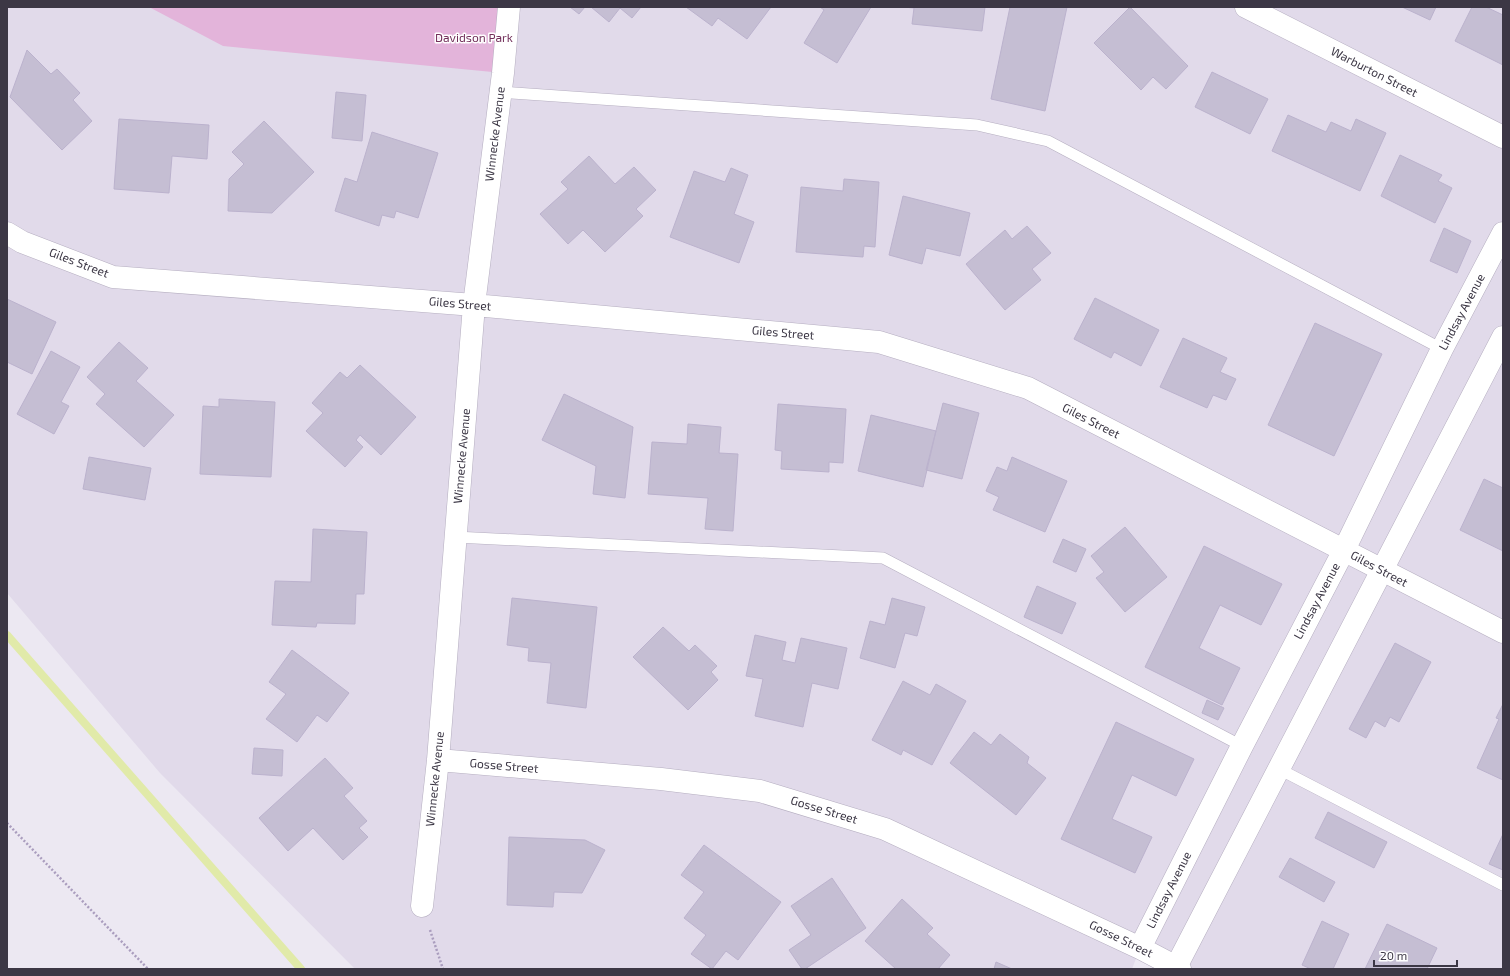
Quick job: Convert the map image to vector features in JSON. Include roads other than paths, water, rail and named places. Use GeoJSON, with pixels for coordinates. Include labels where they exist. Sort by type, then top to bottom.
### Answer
{"type":"FeatureCollection","features":[{"type":"Feature","properties":{"kind":"street","name":"Winnecke Avenue"},"geometry":{"type":"LineString","coordinates":[[422,906],[438,760],[474,306],[509,7]]}},
{"type":"Feature","properties":{"kind":"street","name":"Warburton Street"},"geometry":{"type":"LineString","coordinates":[[1246,7],[1503,137]]}},
{"type":"Feature","properties":{"kind":"street","name":"Giles Street"},"geometry":{"type":"LineString","coordinates":[[7,233],[22,242],[113,277],[474,306],[879,342],[1028,388],[1344,550],[1383,572],[1503,632]]}},
{"type":"Feature","properties":{"kind":"street","name":"Lindsay Avenue"},"geometry":{"type":"LineString","coordinates":[[1140,948],[1242,746],[1344,550],[1442,349],[1503,233]]}},
{"type":"Feature","properties":{"kind":"street"},"geometry":{"type":"LineString","coordinates":[[1178,968],[1279,769],[1383,572],[1503,337]]}},
{"type":"Feature","properties":{"kind":"street","name":"Gosse Street"},"geometry":{"type":"LineString","coordinates":[[438,760],[661,779],[760,791],[885,829],[1140,948],[1178,968]]}},
{"type":"Feature","properties":{"kind":"lane"},"geometry":{"type":"LineString","coordinates":[[500,92],[977,125],[1048,141],[1442,349]]}},
{"type":"Feature","properties":{"kind":"lane"},"geometry":{"type":"LineString","coordinates":[[455,537],[883,558],[1242,746]]}},
{"type":"Feature","properties":{"kind":"lane"},"geometry":{"type":"LineString","coordinates":[[1279,769],[1503,884]]}},
{"type":"Feature","properties":{"kind":"waterway"},"geometry":{"type":"LineString","coordinates":[[7,635],[301,969]]}},
{"type":"Feature","properties":{"kind":"park label","name":"Davidson Park"},"geometry":{"type":"Point","coordinates":[474,38]}}]}
